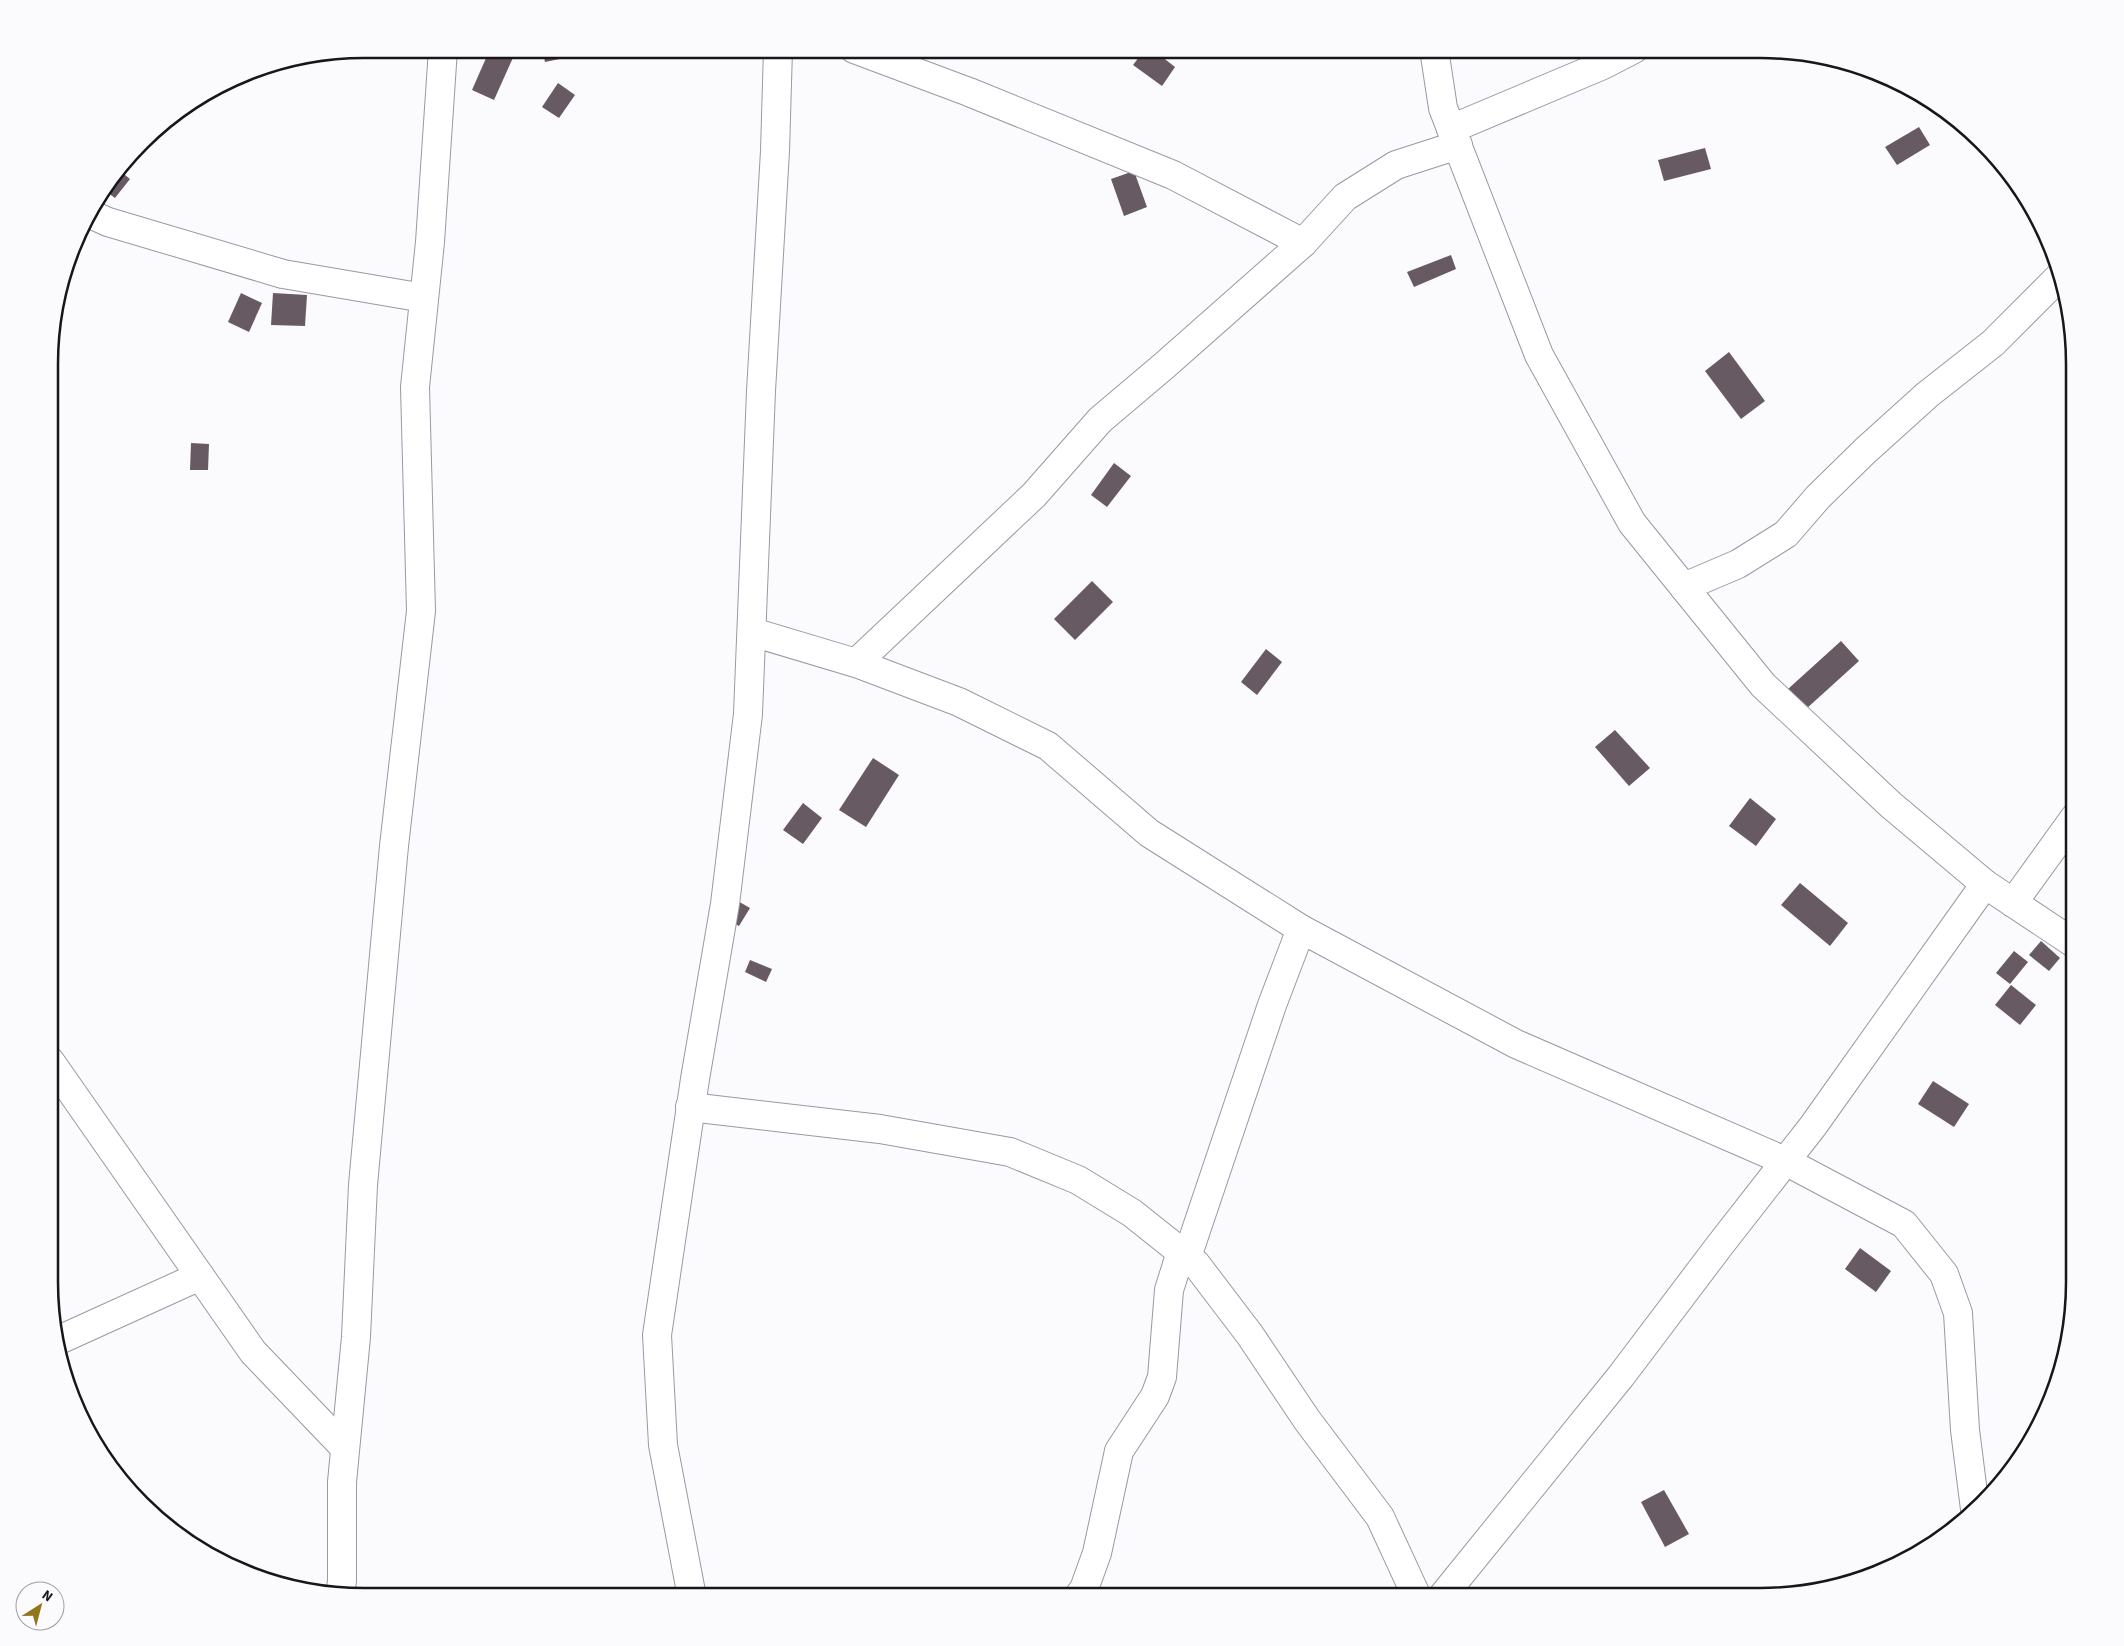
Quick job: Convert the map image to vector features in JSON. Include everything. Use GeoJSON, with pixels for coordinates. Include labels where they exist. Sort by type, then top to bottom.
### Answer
{"type":"FeatureCollection","features":[{"type":"Feature","properties":{"kind":"street"},"geometry":{"type":"LineString","coordinates":[[341,1588],[342,1482],[356,1337],[363,1185],[394,846],[421,611],[415,387],[424,298],[442,58]]}},
{"type":"Feature","properties":{"kind":"street"},"geometry":{"type":"LineString","coordinates":[[690,1588],[663,1445],[657,1335],[690,1107],[725,904],[748,714],[778,58]]}},
{"type":"Feature","properties":{"kind":"street"},"geometry":{"type":"LineString","coordinates":[[878,58],[969,92],[1173,175],[1303,243]]}},
{"type":"Feature","properties":{"kind":"street"},"geometry":{"type":"LineString","coordinates":[[1435,58],[1443,108],[1539,355],[1632,523],[1763,685],[1891,805],[1985,884],[2066,938]]}},
{"type":"Feature","properties":{"kind":"street"},"geometry":{"type":"LineString","coordinates":[[856,663],[1034,495],[1100,420],[1303,243],[1346,197],[1396,165],[1617,58]]}},
{"type":"Feature","properties":{"kind":"street"},"geometry":{"type":"LineString","coordinates":[[95,217],[283,274],[424,298]]}},
{"type":"Feature","properties":{"kind":"street"},"geometry":{"type":"LineString","coordinates":[[1684,587],[1738,564],[1786,534],[1818,497],[1865,451],[1927,394],[1993,343],[2055,281]]}},
{"type":"Feature","properties":{"kind":"street"},"geometry":{"type":"LineString","coordinates":[[752,632],[856,663],[959,702],[1048,746],[1149,833],[1301,929],[1516,1044],[1785,1162],[1904,1224],[1944,1274],[1958,1313],[1965,1430],[1974,1502]]}},
{"type":"Feature","properties":{"kind":"street"},"geometry":{"type":"LineString","coordinates":[[2013,903],[2066,829]]}},
{"type":"Feature","properties":{"kind":"street"},"geometry":{"type":"LineString","coordinates":[[1449,1588],[1621,1376],[1785,1162],[1905,999],[1985,884]]}},
{"type":"Feature","properties":{"kind":"street"},"geometry":{"type":"LineString","coordinates":[[1084,1588],[1097,1553],[1120,1451],[1154,1396],[1162,1377],[1169,1290],[1184,1255],[1272,1005],[1301,929]]}},
{"type":"Feature","properties":{"kind":"street"},"geometry":{"type":"LineString","coordinates":[[58,1072],[253,1352],[345,1448]]}},
{"type":"Feature","properties":{"kind":"street"},"geometry":{"type":"LineString","coordinates":[[690,1107],[880,1129],[1010,1152],[1078,1180],[1132,1213],[1196,1264],[1250,1335],[1307,1420],[1380,1518],[1413,1588]]}},
{"type":"Feature","properties":{"kind":"street"},"geometry":{"type":"LineString","coordinates":[[62,1338],[200,1276]]}},
{"type":"Feature","properties":{"kind":"building"},"geometry":{"type":"Polygon","coordinates":[[[486,58],[513,58],[494,100],[472,90],[486,58]]]}},
{"type":"Feature","properties":{"kind":"building"},"geometry":{"type":"Polygon","coordinates":[[[544,58],[564,58],[545,62],[544,58]]]}},
{"type":"Feature","properties":{"kind":"building"},"geometry":{"type":"Polygon","coordinates":[[[1138,58],[1164,58],[1175,67],[1162,86],[1133,65],[1138,58]]]}},
{"type":"Feature","properties":{"kind":"building"},"geometry":{"type":"Polygon","coordinates":[[[558,83],[575,95],[559,118],[542,107],[558,83]]]}},
{"type":"Feature","properties":{"kind":"building"},"geometry":{"type":"Polygon","coordinates":[[[1919,127],[1930,145],[1897,165],[1885,147],[1919,127]]]}},
{"type":"Feature","properties":{"kind":"building"},"geometry":{"type":"Polygon","coordinates":[[[1705,148],[1711,169],[1664,181],[1658,160],[1705,148]]]}},
{"type":"Feature","properties":{"kind":"building"},"geometry":{"type":"Polygon","coordinates":[[[1134,171],[1147,207],[1124,216],[1111,179],[1134,171]]]}},
{"type":"Feature","properties":{"kind":"building"},"geometry":{"type":"Polygon","coordinates":[[[124,174],[130,179],[115,198],[109,194],[124,174]]]}},
{"type":"Feature","properties":{"kind":"building"},"geometry":{"type":"Polygon","coordinates":[[[1451,255],[1456,269],[1414,287],[1407,272],[1451,255]]]}},
{"type":"Feature","properties":{"kind":"building"},"geometry":{"type":"Polygon","coordinates":[[[241,293],[262,303],[249,332],[228,322],[241,293]]]}},
{"type":"Feature","properties":{"kind":"building"},"geometry":{"type":"Polygon","coordinates":[[[273,293],[307,295],[305,326],[271,325],[273,293]]]}},
{"type":"Feature","properties":{"kind":"building"},"geometry":{"type":"Polygon","coordinates":[[[1729,352],[1765,401],[1741,419],[1705,371],[1729,352]]]}},
{"type":"Feature","properties":{"kind":"building"},"geometry":{"type":"Polygon","coordinates":[[[191,443],[209,444],[208,470],[190,470],[191,443]]]}},
{"type":"Feature","properties":{"kind":"building"},"geometry":{"type":"Polygon","coordinates":[[[1114,463],[1131,476],[1107,507],[1091,495],[1114,463]]]}},
{"type":"Feature","properties":{"kind":"building"},"geometry":{"type":"Polygon","coordinates":[[[1092,581],[1113,602],[1075,640],[1054,619],[1092,581]]]}},
{"type":"Feature","properties":{"kind":"building"},"geometry":{"type":"Polygon","coordinates":[[[1841,641],[1859,661],[1806,709],[1788,689],[1841,641]]]}},
{"type":"Feature","properties":{"kind":"building"},"geometry":{"type":"Polygon","coordinates":[[[1266,649],[1282,662],[1257,695],[1241,682],[1266,649]]]}},
{"type":"Feature","properties":{"kind":"building"},"geometry":{"type":"Polygon","coordinates":[[[1615,730],[1650,768],[1629,786],[1595,747],[1615,730]]]}},
{"type":"Feature","properties":{"kind":"building"},"geometry":{"type":"Polygon","coordinates":[[[873,758],[899,775],[866,827],[839,810],[873,758]]]}},
{"type":"Feature","properties":{"kind":"building"},"geometry":{"type":"Polygon","coordinates":[[[1750,798],[1776,819],[1756,846],[1729,826],[1750,798]]]}},
{"type":"Feature","properties":{"kind":"building"},"geometry":{"type":"Polygon","coordinates":[[[803,803],[822,818],[803,844],[783,830],[803,803]]]}},
{"type":"Feature","properties":{"kind":"building"},"geometry":{"type":"Polygon","coordinates":[[[1800,883],[1848,923],[1830,946],[1781,905],[1800,883]]]}},
{"type":"Feature","properties":{"kind":"building"},"geometry":{"type":"Polygon","coordinates":[[[736,900],[750,908],[739,926],[726,919],[736,900]]]}},
{"type":"Feature","properties":{"kind":"building"},"geometry":{"type":"Polygon","coordinates":[[[2041,941],[2060,958],[2049,971],[2029,955],[2041,941]]]}},
{"type":"Feature","properties":{"kind":"building"},"geometry":{"type":"Polygon","coordinates":[[[2014,951],[2028,962],[2010,984],[1996,973],[2014,951]]]}},
{"type":"Feature","properties":{"kind":"building"},"geometry":{"type":"Polygon","coordinates":[[[750,960],[772,969],[766,982],[745,972],[750,960]]]}},
{"type":"Feature","properties":{"kind":"building"},"geometry":{"type":"Polygon","coordinates":[[[2011,985],[2036,1005],[2020,1025],[1995,1005],[2011,985]]]}},
{"type":"Feature","properties":{"kind":"building"},"geometry":{"type":"Polygon","coordinates":[[[1933,1081],[1969,1104],[1954,1127],[1918,1104],[1933,1081]]]}},
{"type":"Feature","properties":{"kind":"building"},"geometry":{"type":"Polygon","coordinates":[[[1860,1248],[1891,1271],[1876,1292],[1845,1269],[1860,1248]]]}},
{"type":"Feature","properties":{"kind":"building"},"geometry":{"type":"Polygon","coordinates":[[[1664,1490],[1689,1534],[1665,1547],[1641,1502],[1664,1490]]]}}]}
